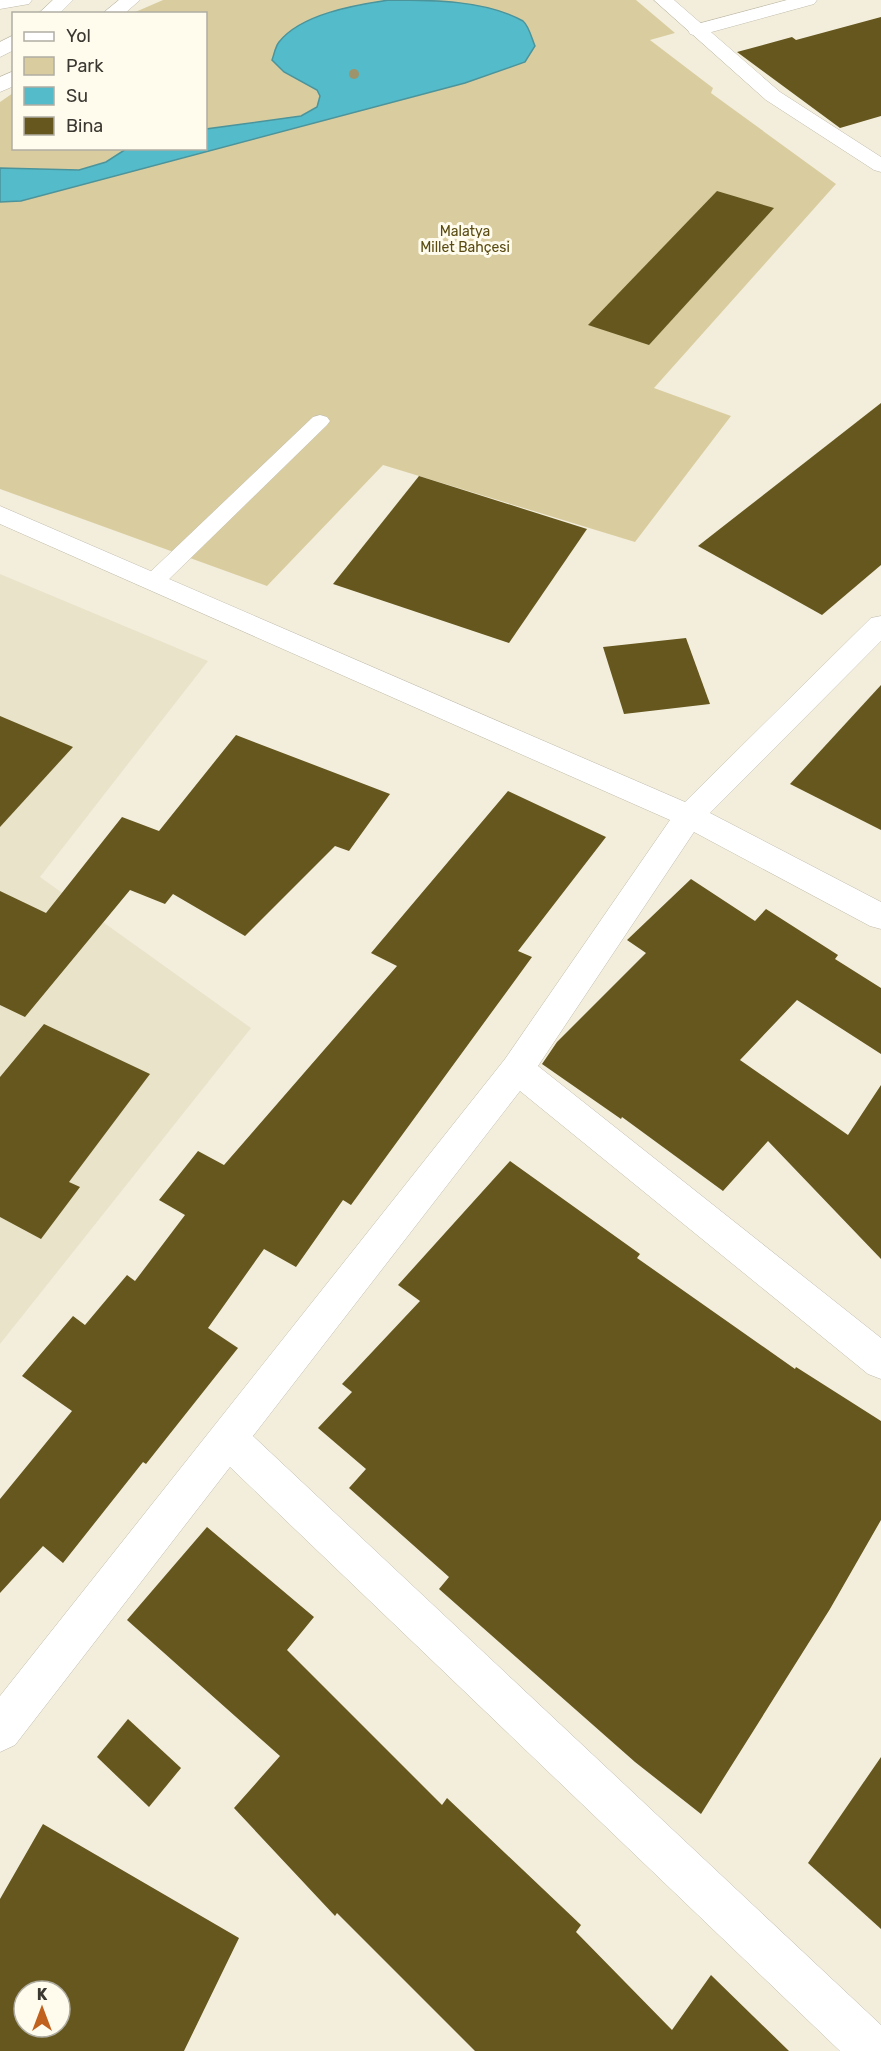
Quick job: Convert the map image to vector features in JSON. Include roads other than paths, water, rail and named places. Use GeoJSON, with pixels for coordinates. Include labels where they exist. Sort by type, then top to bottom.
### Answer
{"type":"FeatureCollection","features":[{"type":"Feature","properties":{"kind":"street"},"geometry":{"type":"LineString","coordinates":[[0,3],[23,0]]}},
{"type":"Feature","properties":{"kind":"street"},"geometry":{"type":"LineString","coordinates":[[49,12],[64,0]]}},
{"type":"Feature","properties":{"kind":"street"},"geometry":{"type":"LineString","coordinates":[[114,12],[131,0]]}},
{"type":"Feature","properties":{"kind":"street"},"geometry":{"type":"LineString","coordinates":[[663,0],[773,96],[881,166]]}},
{"type":"Feature","properties":{"kind":"street"},"geometry":{"type":"LineString","coordinates":[[697,30],[808,0]]}},
{"type":"Feature","properties":{"kind":"street"},"geometry":{"type":"LineString","coordinates":[[0,51],[12,42]]}},
{"type":"Feature","properties":{"kind":"street"},"geometry":{"type":"LineString","coordinates":[[0,514],[689,816],[881,917]]}},
{"type":"Feature","properties":{"kind":"street"},"geometry":{"type":"LineString","coordinates":[[0,1730],[517,1069],[689,816],[881,626]]}},
{"type":"Feature","properties":{"kind":"street"},"geometry":{"type":"LineString","coordinates":[[517,1069],[881,1361]]}},
{"type":"Feature","properties":{"kind":"street"},"geometry":{"type":"LineString","coordinates":[[228,1439],[874,2051]]}},
{"type":"Feature","properties":{"kind":"lane"},"geometry":{"type":"LineString","coordinates":[[154,581],[320,421]]}},
{"type":"Feature","properties":{"kind":"water"},"geometry":{"type":"Polygon","coordinates":[[[389,0],[422,0],[492,9],[523,21],[529,29],[535,46],[525,62],[465,83],[21,201],[0,202],[0,168],[79,170],[106,162],[124,150],[207,150],[207,129],[301,116],[317,107],[320,96],[317,90],[284,72],[272,60],[279,42],[301,24],[330,12],[389,0]]]}},
{"type":"Feature","properties":{"kind":"park label","name":"Malatya Millet Bahçesi"},"geometry":{"type":"Point","coordinates":[465,240]}}]}
